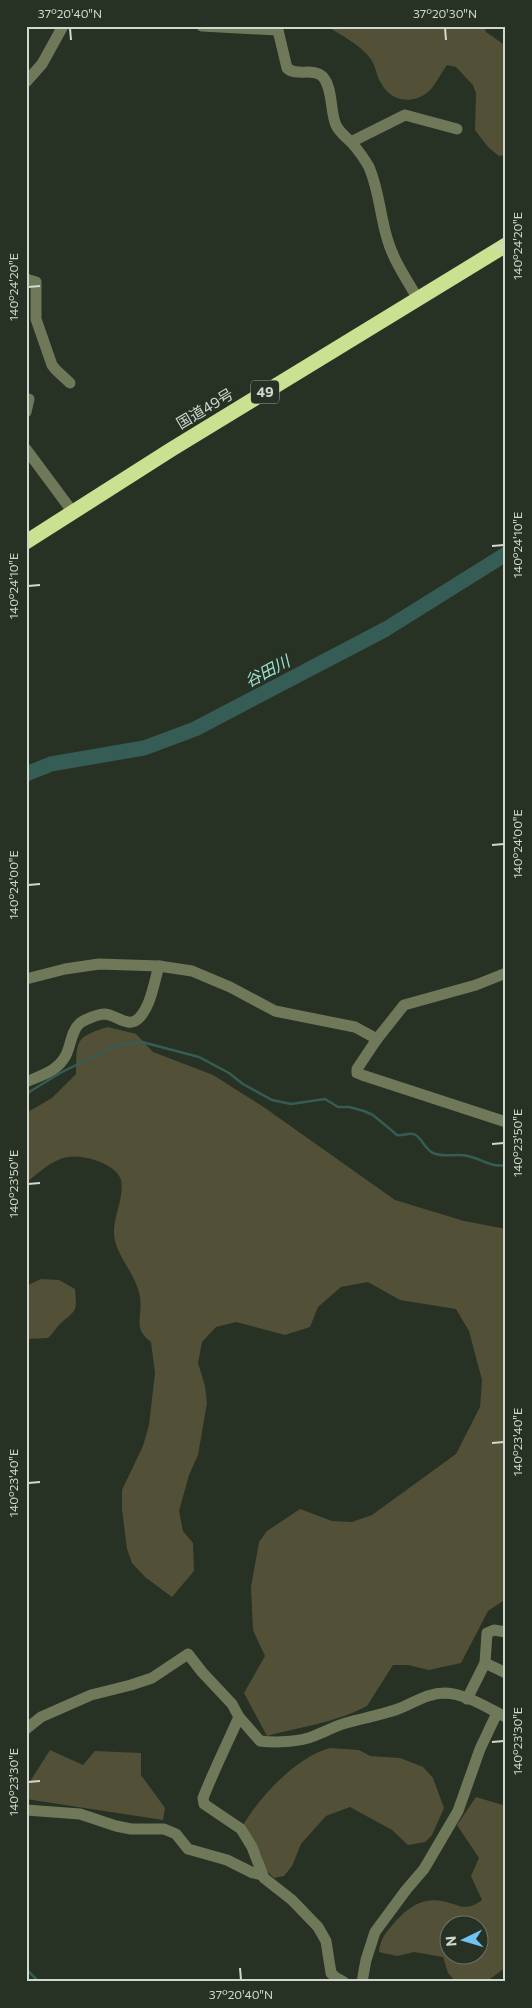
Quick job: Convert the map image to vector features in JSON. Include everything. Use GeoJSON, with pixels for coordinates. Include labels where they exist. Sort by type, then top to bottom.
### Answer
{"type":"FeatureCollection","features":[{"type":"Feature","properties":{"kind":"highway","name":"国道49号"},"geometry":{"type":"LineString","coordinates":[[26,542],[72,511],[506,246]]}},
{"type":"Feature","properties":{"kind":"street"},"geometry":{"type":"LineString","coordinates":[[26,82],[42,64],[63,26]]}},
{"type":"Feature","properties":{"kind":"street"},"geometry":{"type":"LineString","coordinates":[[202,26],[277,28],[287,68],[292,72],[317,74],[322,77],[333,107],[335,122],[338,128],[369,167],[376,186],[387,239],[396,260],[418,299]]}},
{"type":"Feature","properties":{"kind":"street"},"geometry":{"type":"LineString","coordinates":[[351,142],[405,115],[457,129]]}},
{"type":"Feature","properties":{"kind":"street"},"geometry":{"type":"LineString","coordinates":[[26,279],[36,282],[36,319],[52,365],[70,383]]}},
{"type":"Feature","properties":{"kind":"street"},"geometry":{"type":"LineString","coordinates":[[26,412],[29,399]]}},
{"type":"Feature","properties":{"kind":"street"},"geometry":{"type":"LineString","coordinates":[[26,449],[72,511]]}},
{"type":"Feature","properties":{"kind":"street"},"geometry":{"type":"LineString","coordinates":[[26,979],[86,965],[159,966],[192,970],[275,1011],[355,1027],[377,1038]]}},
{"type":"Feature","properties":{"kind":"street"},"geometry":{"type":"LineString","coordinates":[[26,1082],[54,1070],[58,1066],[66,1055],[74,1031],[82,1022],[105,1014],[127,1022],[134,1022],[138,1019],[145,1010],[159,966]]}},
{"type":"Feature","properties":{"kind":"street"},"geometry":{"type":"LineString","coordinates":[[506,973],[469,987],[404,1005],[377,1038],[357,1067],[357,1073],[506,1122]]}},
{"type":"Feature","properties":{"kind":"street"},"geometry":{"type":"LineString","coordinates":[[467,1699],[485,1663],[487,1632],[494,1630],[506,1632]]}},
{"type":"Feature","properties":{"kind":"street"},"geometry":{"type":"LineString","coordinates":[[26,1729],[41,1718],[91,1695],[152,1678],[188,1654],[232,1704],[239,1717],[260,1741],[312,1737],[344,1723],[396,1709],[429,1695],[453,1694],[501,1715],[480,1749],[458,1810],[424,1869],[375,1932],[362,1982]]}},
{"type":"Feature","properties":{"kind":"street"},"geometry":{"type":"LineString","coordinates":[[485,1663],[506,1672]]}},
{"type":"Feature","properties":{"kind":"street"},"geometry":{"type":"LineString","coordinates":[[239,1717],[216,1766],[203,1802],[240,1829],[252,1847],[262,1875]]}},
{"type":"Feature","properties":{"kind":"street"},"geometry":{"type":"LineString","coordinates":[[26,1810],[80,1814],[131,1829],[164,1829],[176,1834],[188,1849],[227,1860],[253,1873],[262,1875],[292,1900],[318,1927],[326,1940],[331,1973],[344,1982]]}},
{"type":"Feature","properties":{"kind":"shaded area"},"geometry":{"type":"Polygon","coordinates":[[[327,26],[484,26],[486,32],[506,46],[506,155],[499,156],[488,147],[475,130],[476,93],[473,85],[456,67],[447,65],[426,94],[405,100],[398,98],[386,90],[366,53],[356,44],[327,26]]]}},
{"type":"Feature","properties":{"kind":"shaded area"},"geometry":{"type":"Polygon","coordinates":[[[108,1027],[136,1034],[153,1052],[213,1075],[265,1108],[395,1200],[464,1221],[506,1229],[506,1599],[488,1611],[461,1663],[429,1670],[408,1665],[393,1665],[367,1706],[355,1712],[318,1724],[267,1736],[244,1693],[265,1656],[253,1630],[251,1587],[259,1542],[267,1531],[300,1509],[332,1521],[352,1522],[372,1515],[456,1454],[480,1407],[482,1380],[469,1331],[456,1309],[400,1300],[368,1282],[341,1287],[318,1307],[310,1327],[285,1335],[236,1322],[216,1327],[202,1342],[198,1363],[205,1386],[207,1403],[198,1455],[189,1475],[179,1511],[183,1531],[193,1543],[194,1571],[172,1597],[145,1577],[132,1563],[127,1549],[122,1509],[122,1490],[143,1446],[149,1425],[155,1373],[151,1342],[145,1337],[140,1327],[141,1304],[138,1290],[115,1241],[114,1226],[121,1195],[121,1180],[113,1169],[99,1161],[74,1156],[62,1158],[51,1163],[26,1183],[26,1113],[52,1098],[76,1074],[78,1047],[83,1038],[108,1027]]]}},
{"type":"Feature","properties":{"kind":"shaded area"},"geometry":{"type":"Polygon","coordinates":[[[41,1279],[59,1280],[75,1289],[76,1306],[73,1312],[48,1338],[26,1339],[26,1286],[41,1279]]]}},
{"type":"Feature","properties":{"kind":"shaded area"},"geometry":{"type":"Polygon","coordinates":[[[330,1748],[359,1750],[370,1756],[400,1758],[423,1767],[433,1778],[444,1808],[432,1835],[425,1842],[408,1845],[392,1830],[350,1807],[326,1816],[301,1844],[292,1866],[284,1876],[274,1878],[265,1869],[261,1854],[241,1829],[267,1793],[291,1769],[317,1753],[330,1748]]]}},
{"type":"Feature","properties":{"kind":"shaded area"},"geometry":{"type":"Polygon","coordinates":[[[50,1750],[83,1765],[95,1751],[141,1753],[141,1775],[165,1808],[163,1820],[26,1799],[26,1788],[50,1750]]]}},
{"type":"Feature","properties":{"kind":"shaded area"},"geometry":{"type":"Polygon","coordinates":[[[476,1797],[506,1806],[506,1967],[486,1982],[456,1982],[448,1973],[446,1966],[490,1966],[490,1916],[440,1916],[440,1956],[414,1952],[397,1956],[379,1952],[382,1939],[389,1929],[410,1908],[422,1902],[435,1900],[466,1907],[482,1900],[471,1876],[479,1858],[457,1825],[476,1797]]]}},
{"type":"Feature","properties":{"kind":"waterway","name":"谷田川"},"geometry":{"type":"LineString","coordinates":[[26,774],[51,764],[144,748],[195,729],[386,629],[506,554]]}},
{"type":"Feature","properties":{"kind":"waterway"},"geometry":{"type":"LineString","coordinates":[[26,1094],[60,1073],[117,1045],[142,1042],[199,1057],[272,1100],[291,1104],[325,1099],[338,1107],[349,1107],[373,1115],[397,1135],[416,1135],[433,1153],[464,1155],[491,1164],[506,1165]]}},
{"type":"Feature","properties":{"kind":"waterway"},"geometry":{"type":"LineString","coordinates":[[26,1969],[39,1982]]}}]}
